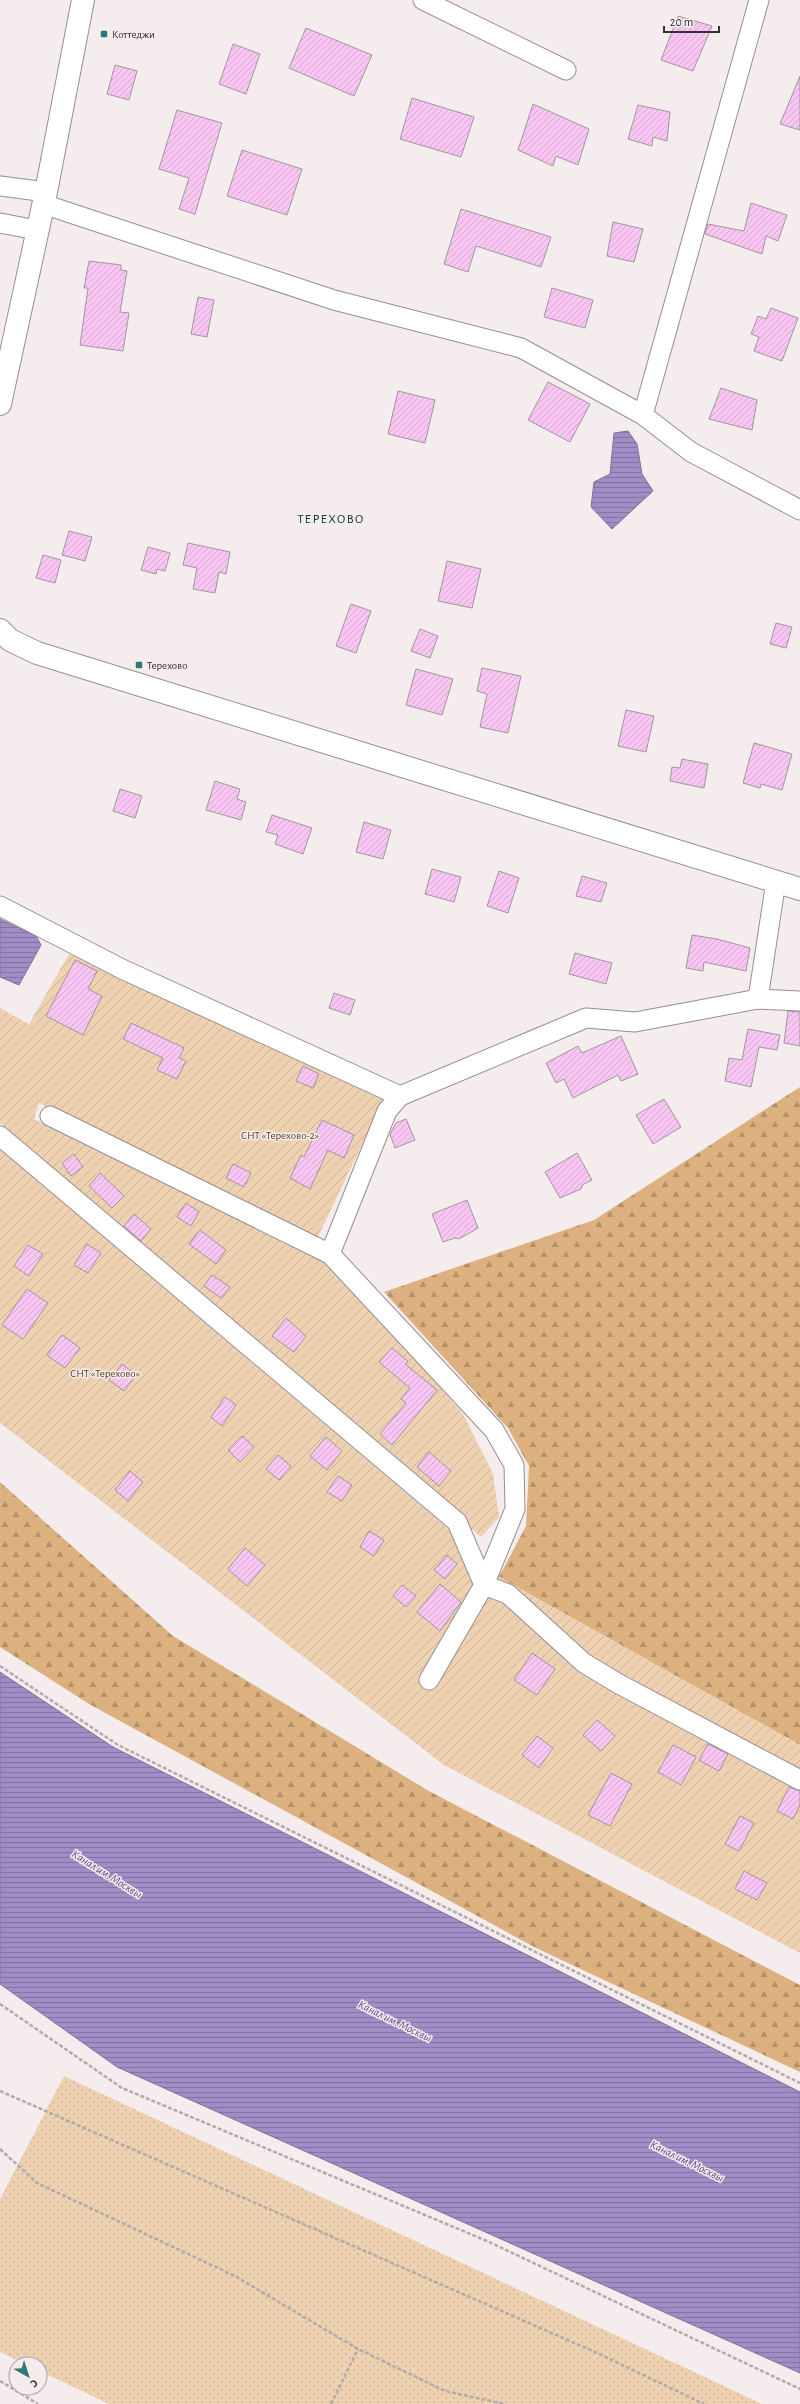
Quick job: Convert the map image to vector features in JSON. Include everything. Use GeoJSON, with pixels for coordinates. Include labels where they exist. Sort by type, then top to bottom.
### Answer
{"type":"FeatureCollection","features":[{"type":"Feature","properties":{"kind":"main road"},"geometry":{"type":"LineString","coordinates":[[0,404],[44,198],[83,0]]}},
{"type":"Feature","properties":{"kind":"main road"},"geometry":{"type":"LineString","coordinates":[[0,630],[10,640],[37,653],[800,889]]}},
{"type":"Feature","properties":{"kind":"street"},"geometry":{"type":"LineString","coordinates":[[423,0],[566,70]]}},
{"type":"Feature","properties":{"kind":"street"},"geometry":{"type":"LineString","coordinates":[[643,415],[759,0]]}},
{"type":"Feature","properties":{"kind":"street"},"geometry":{"type":"LineString","coordinates":[[0,186],[44,198],[334,300],[521,348],[643,415],[691,452],[800,510]]}},
{"type":"Feature","properties":{"kind":"street"},"geometry":{"type":"LineString","coordinates":[[0,223],[37,230]]}},
{"type":"Feature","properties":{"kind":"street"},"geometry":{"type":"LineString","coordinates":[[758,999],[776,881]]}},
{"type":"Feature","properties":{"kind":"street"},"geometry":{"type":"LineString","coordinates":[[0,906],[122,969],[400,1096]]}},
{"type":"Feature","properties":{"kind":"street"},"geometry":{"type":"LineString","coordinates":[[330,1254],[387,1111],[400,1096],[586,1018],[635,1022],[758,999],[800,1001]]}},
{"type":"Feature","properties":{"kind":"street"},"geometry":{"type":"LineString","coordinates":[[50,1116],[330,1254],[494,1430],[514,1465],[515,1509],[484,1585],[429,1680]]}},
{"type":"Feature","properties":{"kind":"street"},"geometry":{"type":"LineString","coordinates":[[0,1136],[457,1522],[484,1585],[508,1594],[584,1663],[619,1684],[800,1780]]}},
{"type":"Feature","properties":{"kind":"path"},"geometry":{"type":"LineString","coordinates":[[0,1666],[118,1745],[800,2083]]}},
{"type":"Feature","properties":{"kind":"path"},"geometry":{"type":"LineString","coordinates":[[0,2004],[122,2088],[487,2240],[800,2389]]}},
{"type":"Feature","properties":{"kind":"path"},"geometry":{"type":"LineString","coordinates":[[0,2091],[595,2352],[704,2404]]}},
{"type":"Feature","properties":{"kind":"path"},"geometry":{"type":"LineString","coordinates":[[0,2149],[37,2183],[235,2276],[358,2349],[444,2391],[505,2404]]}},
{"type":"Feature","properties":{"kind":"path"},"geometry":{"type":"LineString","coordinates":[[331,2404],[358,2349]]}},
{"type":"Feature","properties":{"kind":"path"},"geometry":{"type":"LineString","coordinates":[[0,2381],[38,2404]]}},
{"type":"Feature","properties":{"kind":"green space","name":"СНТ «Терехово-2»"},"geometry":{"type":"Polygon","coordinates":[[[69,954],[384,1098],[317,1239],[39,1103],[34,1119],[287,1240],[336,1269],[463,1414],[493,1474],[499,1517],[481,1537],[0,1123],[0,1008],[29,1024],[69,954]]]}},
{"type":"Feature","properties":{"kind":"green space"},"geometry":{"type":"Polygon","coordinates":[[[800,1087],[800,1745],[499,1577],[526,1526],[529,1466],[508,1428],[384,1292],[594,1220],[800,1087]]]}},
{"type":"Feature","properties":{"kind":"green space","name":"СНТ «Терехово»"},"geometry":{"type":"Polygon","coordinates":[[[0,1149],[445,1526],[499,1577],[800,1745],[800,1953],[444,1765],[0,1423],[0,1149]]]}},
{"type":"Feature","properties":{"kind":"green space"},"geometry":{"type":"Polygon","coordinates":[[[0,1482],[173,1636],[427,1790],[800,1985],[800,2072],[536,1948],[89,1704],[0,1647],[0,1482]]]}},
{"type":"Feature","properties":{"kind":"green space"},"geometry":{"type":"Polygon","coordinates":[[[64,2076],[762,2404],[109,2404],[48,2375],[48,2356],[8,2356],[0,2352],[0,2199],[64,2076]]]}},
{"type":"Feature","properties":{"kind":"water"},"geometry":{"type":"Polygon","coordinates":[[[628,431],[637,444],[642,474],[653,491],[612,529],[591,507],[594,482],[610,474],[614,433],[628,431]]]}},
{"type":"Feature","properties":{"kind":"water"},"geometry":{"type":"Polygon","coordinates":[[[0,919],[36,936],[41,945],[19,985],[0,977],[0,919]]]}},
{"type":"Feature","properties":{"kind":"water","name":"Канал им. Москвы"},"geometry":{"type":"Polygon","coordinates":[[[0,1672],[113,1747],[800,2092],[800,2373],[117,2067],[0,1984],[0,1672]]]}},
{"type":"Feature","properties":{"kind":"building"},"geometry":{"type":"Polygon","coordinates":[[[678,16],[712,26],[693,71],[661,60],[678,16]]]}},
{"type":"Feature","properties":{"kind":"building"},"geometry":{"type":"Polygon","coordinates":[[[306,28],[372,55],[354,96],[289,68],[306,28]]]}},
{"type":"Feature","properties":{"kind":"building"},"geometry":{"type":"Polygon","coordinates":[[[233,44],[260,54],[246,94],[219,84],[233,44]]]}},
{"type":"Feature","properties":{"kind":"building"},"geometry":{"type":"Polygon","coordinates":[[[115,65],[137,71],[129,100],[107,94],[115,65]]]}},
{"type":"Feature","properties":{"kind":"building"},"geometry":{"type":"Polygon","coordinates":[[[800,76],[800,130],[780,124],[800,76]]]}},
{"type":"Feature","properties":{"kind":"building"},"geometry":{"type":"Polygon","coordinates":[[[412,98],[474,117],[461,157],[400,139],[412,98]]]}},
{"type":"Feature","properties":{"kind":"building"},"geometry":{"type":"Polygon","coordinates":[[[533,104],[589,129],[578,165],[556,156],[553,166],[518,150],[533,104]]]}},
{"type":"Feature","properties":{"kind":"building"},"geometry":{"type":"Polygon","coordinates":[[[638,105],[670,112],[667,141],[653,137],[652,146],[628,139],[638,105]]]}},
{"type":"Feature","properties":{"kind":"building"},"geometry":{"type":"Polygon","coordinates":[[[177,110],[222,123],[195,214],[179,209],[189,178],[159,169],[177,110]]]}},
{"type":"Feature","properties":{"kind":"building"},"geometry":{"type":"Polygon","coordinates":[[[242,150],[302,169],[287,215],[227,196],[242,150]]]}},
{"type":"Feature","properties":{"kind":"building"},"geometry":{"type":"Polygon","coordinates":[[[751,203],[787,215],[778,241],[766,236],[762,254],[705,234],[708,224],[744,231],[751,203]]]}},
{"type":"Feature","properties":{"kind":"building"},"geometry":{"type":"Polygon","coordinates":[[[461,209],[551,237],[541,267],[476,246],[468,272],[444,264],[461,209]]]}},
{"type":"Feature","properties":{"kind":"building"},"geometry":{"type":"Polygon","coordinates":[[[613,222],[643,229],[634,262],[607,256],[613,222]]]}},
{"type":"Feature","properties":{"kind":"building"},"geometry":{"type":"Polygon","coordinates":[[[89,261],[121,265],[121,270],[127,271],[120,312],[129,313],[123,351],[80,345],[88,288],[84,288],[89,261]]]}},
{"type":"Feature","properties":{"kind":"building"},"geometry":{"type":"Polygon","coordinates":[[[552,288],[593,300],[585,328],[544,317],[552,288]]]}},
{"type":"Feature","properties":{"kind":"building"},"geometry":{"type":"Polygon","coordinates":[[[198,297],[214,300],[207,337],[191,334],[198,297]]]}},
{"type":"Feature","properties":{"kind":"building"},"geometry":{"type":"Polygon","coordinates":[[[771,308],[798,318],[782,361],[754,351],[759,337],[751,334],[758,316],[766,319],[771,308]]]}},
{"type":"Feature","properties":{"kind":"building"},"geometry":{"type":"Polygon","coordinates":[[[548,382],[590,404],[570,442],[528,420],[548,382]]]}},
{"type":"Feature","properties":{"kind":"building"},"geometry":{"type":"Polygon","coordinates":[[[721,388],[757,400],[752,430],[709,419],[721,388]]]}},
{"type":"Feature","properties":{"kind":"building"},"geometry":{"type":"Polygon","coordinates":[[[398,391],[435,400],[425,443],[388,434],[398,391]]]}},
{"type":"Feature","properties":{"kind":"building"},"geometry":{"type":"Polygon","coordinates":[[[69,531],[92,537],[85,561],[62,555],[69,531]]]}},
{"type":"Feature","properties":{"kind":"building"},"geometry":{"type":"Polygon","coordinates":[[[188,543],[230,552],[226,574],[219,572],[215,593],[193,589],[197,568],[183,565],[188,543]]]}},
{"type":"Feature","properties":{"kind":"building"},"geometry":{"type":"Polygon","coordinates":[[[148,547],[170,553],[165,571],[157,569],[156,574],[141,570],[148,547]]]}},
{"type":"Feature","properties":{"kind":"building"},"geometry":{"type":"Polygon","coordinates":[[[43,555],[61,560],[55,583],[36,578],[43,555]]]}},
{"type":"Feature","properties":{"kind":"building"},"geometry":{"type":"Polygon","coordinates":[[[447,561],[481,569],[472,608],[438,601],[447,561]]]}},
{"type":"Feature","properties":{"kind":"building"},"geometry":{"type":"Polygon","coordinates":[[[351,604],[371,611],[356,653],[336,646],[351,604]]]}},
{"type":"Feature","properties":{"kind":"building"},"geometry":{"type":"Polygon","coordinates":[[[776,623],[792,627],[786,648],[770,644],[776,623]]]}},
{"type":"Feature","properties":{"kind":"building"},"geometry":{"type":"Polygon","coordinates":[[[420,629],[438,636],[430,658],[411,651],[420,629]]]}},
{"type":"Feature","properties":{"kind":"building"},"geometry":{"type":"Polygon","coordinates":[[[482,668],[521,676],[508,733],[480,727],[487,694],[477,691],[482,668]]]}},
{"type":"Feature","properties":{"kind":"building"},"geometry":{"type":"Polygon","coordinates":[[[416,669],[453,679],[442,715],[406,705],[416,669]]]}},
{"type":"Feature","properties":{"kind":"building"},"geometry":{"type":"Polygon","coordinates":[[[626,710],[654,716],[646,752],[618,746],[626,710]]]}},
{"type":"Feature","properties":{"kind":"building"},"geometry":{"type":"Polygon","coordinates":[[[754,743],[792,754],[782,790],[761,784],[760,788],[743,783],[754,743]]]}},
{"type":"Feature","properties":{"kind":"building"},"geometry":{"type":"Polygon","coordinates":[[[682,759],[708,764],[704,788],[670,781],[672,767],[680,768],[682,759]]]}},
{"type":"Feature","properties":{"kind":"building"},"geometry":{"type":"Polygon","coordinates":[[[215,781],[240,789],[237,799],[246,802],[241,820],[206,810],[215,781]]]}},
{"type":"Feature","properties":{"kind":"building"},"geometry":{"type":"Polygon","coordinates":[[[120,789],[142,796],[135,818],[113,811],[120,789]]]}},
{"type":"Feature","properties":{"kind":"building"},"geometry":{"type":"Polygon","coordinates":[[[272,815],[312,828],[303,854],[275,844],[278,835],[266,832],[272,815]]]}},
{"type":"Feature","properties":{"kind":"building"},"geometry":{"type":"Polygon","coordinates":[[[364,822],[391,830],[383,859],[356,852],[364,822]]]}},
{"type":"Feature","properties":{"kind":"building"},"geometry":{"type":"Polygon","coordinates":[[[432,869],[461,877],[454,902],[425,894],[432,869]]]}},
{"type":"Feature","properties":{"kind":"building"},"geometry":{"type":"Polygon","coordinates":[[[499,871],[519,878],[508,913],[487,906],[499,871]]]}},
{"type":"Feature","properties":{"kind":"building"},"geometry":{"type":"Polygon","coordinates":[[[582,876],[607,883],[601,902],[576,896],[582,876]]]}},
{"type":"Feature","properties":{"kind":"building"},"geometry":{"type":"Polygon","coordinates":[[[692,935],[717,939],[750,948],[746,971],[704,962],[703,971],[686,968],[692,935]]]}},
{"type":"Feature","properties":{"kind":"building"},"geometry":{"type":"Polygon","coordinates":[[[575,953],[612,963],[606,984],[569,974],[575,953]]]}},
{"type":"Feature","properties":{"kind":"building"},"geometry":{"type":"Polygon","coordinates":[[[75,960],[97,971],[88,989],[102,996],[83,1035],[46,1016],[75,960]]]}},
{"type":"Feature","properties":{"kind":"building"},"geometry":{"type":"Polygon","coordinates":[[[334,993],[355,1000],[350,1015],[329,1008],[334,993]]]}},
{"type":"Feature","properties":{"kind":"building"},"geometry":{"type":"Polygon","coordinates":[[[788,1011],[800,1012],[800,1046],[784,1043],[788,1011]]]}},
{"type":"Feature","properties":{"kind":"building"},"geometry":{"type":"Polygon","coordinates":[[[131,1023],[184,1048],[179,1058],[186,1061],[177,1079],[157,1070],[163,1058],[123,1039],[131,1023]]]}},
{"type":"Feature","properties":{"kind":"building"},"geometry":{"type":"Polygon","coordinates":[[[748,1029],[780,1035],[777,1050],[759,1047],[751,1087],[725,1081],[729,1058],[742,1060],[748,1029]]]}},
{"type":"Feature","properties":{"kind":"building"},"geometry":{"type":"Polygon","coordinates":[[[621,1036],[638,1074],[621,1081],[618,1075],[573,1098],[564,1079],[556,1083],[546,1063],[578,1046],[582,1053],[621,1036]]]}},
{"type":"Feature","properties":{"kind":"building"},"geometry":{"type":"Polygon","coordinates":[[[303,1066],[319,1074],[313,1088],[296,1081],[303,1066]]]}},
{"type":"Feature","properties":{"kind":"building"},"geometry":{"type":"Polygon","coordinates":[[[664,1099],[681,1127],[653,1144],[636,1115],[664,1099]]]}},
{"type":"Feature","properties":{"kind":"building"},"geometry":{"type":"Polygon","coordinates":[[[406,1119],[415,1140],[395,1148],[390,1134],[396,1123],[406,1119]]]}},
{"type":"Feature","properties":{"kind":"building"},"geometry":{"type":"Polygon","coordinates":[[[322,1120],[354,1135],[344,1158],[328,1150],[310,1189],[290,1178],[301,1155],[304,1157],[322,1120]]]}},
{"type":"Feature","properties":{"kind":"building"},"geometry":{"type":"Polygon","coordinates":[[[577,1153],[592,1180],[582,1185],[581,1189],[560,1198],[545,1172],[577,1153]]]}},
{"type":"Feature","properties":{"kind":"building"},"geometry":{"type":"Polygon","coordinates":[[[74,1154],[83,1167],[71,1176],[62,1163],[74,1154]]]}},
{"type":"Feature","properties":{"kind":"building"},"geometry":{"type":"Polygon","coordinates":[[[233,1164],[251,1173],[244,1187],[226,1178],[233,1164]]]}},
{"type":"Feature","properties":{"kind":"building"},"geometry":{"type":"Polygon","coordinates":[[[100,1173],[124,1196],[112,1208],[89,1186],[100,1173]]]}},
{"type":"Feature","properties":{"kind":"building"},"geometry":{"type":"Polygon","coordinates":[[[467,1200],[478,1228],[459,1239],[455,1238],[443,1242],[432,1214],[467,1200]]]}},
{"type":"Feature","properties":{"kind":"building"},"geometry":{"type":"Polygon","coordinates":[[[186,1203],[199,1212],[191,1226],[177,1217],[186,1203]]]}},
{"type":"Feature","properties":{"kind":"building"},"geometry":{"type":"Polygon","coordinates":[[[134,1214],[151,1229],[141,1241],[124,1226],[134,1214]]]}},
{"type":"Feature","properties":{"kind":"building"},"geometry":{"type":"Polygon","coordinates":[[[200,1230],[226,1250],[216,1264],[189,1244],[200,1230]]]}},
{"type":"Feature","properties":{"kind":"building"},"geometry":{"type":"Polygon","coordinates":[[[87,1244],[101,1253],[88,1273],[74,1265],[87,1244]]]}},
{"type":"Feature","properties":{"kind":"building"},"geometry":{"type":"Polygon","coordinates":[[[28,1245],[43,1254],[29,1276],[14,1266],[28,1245]]]}},
{"type":"Feature","properties":{"kind":"building"},"geometry":{"type":"Polygon","coordinates":[[[212,1275],[230,1287],[221,1298],[204,1286],[212,1275]]]}},
{"type":"Feature","properties":{"kind":"building"},"geometry":{"type":"Polygon","coordinates":[[[27,1289],[48,1303],[23,1339],[2,1325],[27,1289]]]}},
{"type":"Feature","properties":{"kind":"building"},"geometry":{"type":"Polygon","coordinates":[[[286,1318],[306,1336],[294,1352],[272,1336],[286,1318]]]}},
{"type":"Feature","properties":{"kind":"building"},"geometry":{"type":"Polygon","coordinates":[[[62,1335],[80,1348],[65,1368],[47,1355],[62,1335]]]}},
{"type":"Feature","properties":{"kind":"building"},"geometry":{"type":"Polygon","coordinates":[[[392,1348],[408,1361],[405,1364],[437,1390],[392,1445],[380,1434],[406,1403],[401,1399],[410,1388],[379,1362],[392,1348]]]}},
{"type":"Feature","properties":{"kind":"building"},"geometry":{"type":"Polygon","coordinates":[[[122,1364],[136,1375],[124,1391],[109,1380],[122,1364]]]}},
{"type":"Feature","properties":{"kind":"building"},"geometry":{"type":"Polygon","coordinates":[[[225,1397],[236,1405],[222,1426],[211,1417],[225,1397]]]}},
{"type":"Feature","properties":{"kind":"building"},"geometry":{"type":"Polygon","coordinates":[[[242,1436],[254,1447],[240,1462],[228,1450],[242,1436]]]}},
{"type":"Feature","properties":{"kind":"building"},"geometry":{"type":"Polygon","coordinates":[[[326,1437],[342,1451],[327,1470],[310,1456],[326,1437]]]}},
{"type":"Feature","properties":{"kind":"building"},"geometry":{"type":"Polygon","coordinates":[[[429,1452],[451,1471],[439,1486],[417,1467],[429,1452]]]}},
{"type":"Feature","properties":{"kind":"building"},"geometry":{"type":"Polygon","coordinates":[[[278,1455],[291,1466],[279,1480],[266,1469],[278,1455]]]}},
{"type":"Feature","properties":{"kind":"building"},"geometry":{"type":"Polygon","coordinates":[[[130,1471],[143,1482],[128,1501],[115,1490],[130,1471]]]}},
{"type":"Feature","properties":{"kind":"building"},"geometry":{"type":"Polygon","coordinates":[[[338,1476],[352,1485],[342,1501],[327,1492],[338,1476]]]}},
{"type":"Feature","properties":{"kind":"building"},"geometry":{"type":"Polygon","coordinates":[[[369,1531],[384,1540],[374,1556],[360,1547],[369,1531]]]}},
{"type":"Feature","properties":{"kind":"building"},"geometry":{"type":"Polygon","coordinates":[[[245,1548],[265,1565],[247,1586],[228,1569],[245,1548]]]}},
{"type":"Feature","properties":{"kind":"building"},"geometry":{"type":"Polygon","coordinates":[[[447,1555],[457,1564],[445,1579],[434,1570],[447,1555]]]}},
{"type":"Feature","properties":{"kind":"building"},"geometry":{"type":"Polygon","coordinates":[[[440,1584],[461,1602],[440,1631],[417,1612],[440,1584]]]}},
{"type":"Feature","properties":{"kind":"building"},"geometry":{"type":"Polygon","coordinates":[[[402,1585],[416,1596],[406,1607],[393,1596],[402,1585]]]}},
{"type":"Feature","properties":{"kind":"building"},"geometry":{"type":"Polygon","coordinates":[[[532,1653],[555,1669],[537,1695],[514,1680],[532,1653]]]}},
{"type":"Feature","properties":{"kind":"building"},"geometry":{"type":"Polygon","coordinates":[[[597,1720],[615,1736],[601,1751],[583,1735],[597,1720]]]}},
{"type":"Feature","properties":{"kind":"building"},"geometry":{"type":"Polygon","coordinates":[[[537,1736],[553,1748],[539,1768],[522,1755],[537,1736]]]}},
{"type":"Feature","properties":{"kind":"building"},"geometry":{"type":"Polygon","coordinates":[[[708,1744],[728,1754],[719,1771],[699,1760],[708,1744]]]}},
{"type":"Feature","properties":{"kind":"building"},"geometry":{"type":"Polygon","coordinates":[[[673,1745],[696,1757],[681,1785],[658,1772],[673,1745]]]}},
{"type":"Feature","properties":{"kind":"building"},"geometry":{"type":"Polygon","coordinates":[[[611,1773],[632,1784],[610,1826],[588,1815],[611,1773]]]}},
{"type":"Feature","properties":{"kind":"building"},"geometry":{"type":"Polygon","coordinates":[[[789,1787],[800,1791],[800,1805],[793,1819],[777,1811],[789,1787]]]}},
{"type":"Feature","properties":{"kind":"building"},"geometry":{"type":"Polygon","coordinates":[[[740,1816],[754,1823],[739,1851],[725,1844],[740,1816]]]}},
{"type":"Feature","properties":{"kind":"building"},"geometry":{"type":"Polygon","coordinates":[[[744,1871],[767,1883],[757,1900],[735,1889],[744,1871]]]}},
{"type":"Feature","properties":{"kind":"place","name":"Коттеджи"},"geometry":{"type":"Point","coordinates":[104,34]}},
{"type":"Feature","properties":{"kind":"place","name":"Терехово"},"geometry":{"type":"Point","coordinates":[139,665]}},
{"type":"Feature","properties":{"kind":"district","name":"ТЕРЕХОВО"},"geometry":{"type":"Point","coordinates":[331,519]}}]}
